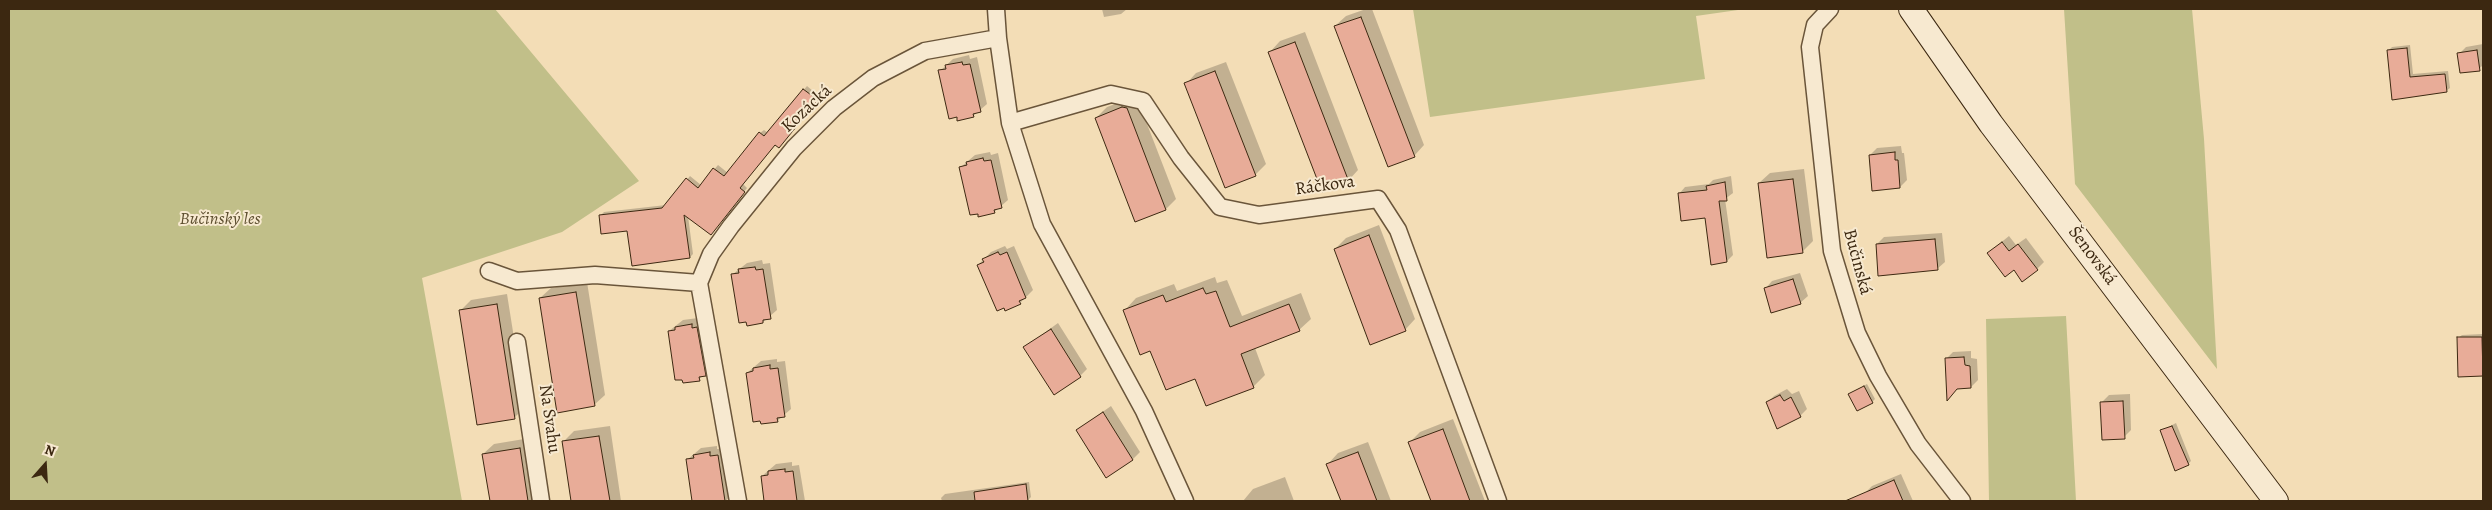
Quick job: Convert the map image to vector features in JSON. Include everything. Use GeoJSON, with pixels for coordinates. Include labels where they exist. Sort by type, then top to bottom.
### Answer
{"type":"FeatureCollection","features":[{"type":"Feature","properties":{"kind":"main road","name":"Šenovská"},"geometry":{"type":"LineString","coordinates":[[1911,9],[1992,124],[2276,501]]}},
{"type":"Feature","properties":{"kind":"street"},"geometry":{"type":"LineString","coordinates":[[996,9],[998,38],[1010,124],[1042,224],[1144,411],[1183,501]]}},
{"type":"Feature","properties":{"kind":"street","name":"Bučinská"},"geometry":{"type":"LineString","coordinates":[[1830,9],[1815,25],[1810,47],[1832,251],[1857,332],[1878,376],[1918,444],[1962,501]]}},
{"type":"Feature","properties":{"kind":"street","name":"Kozácká"},"geometry":{"type":"LineString","coordinates":[[699,283],[711,254],[731,226],[794,148],[834,108],[873,78],[924,51],[998,38]]}},
{"type":"Feature","properties":{"kind":"street","name":"Ráčkova"},"geometry":{"type":"LineString","coordinates":[[1010,124],[1112,94],[1143,101],[1182,158],[1220,207],[1259,215],[1378,198],[1398,230],[1498,501]]}},
{"type":"Feature","properties":{"kind":"street"},"geometry":{"type":"LineString","coordinates":[[490,271],[517,281],[595,276],[699,283],[738,501]]}},
{"type":"Feature","properties":{"kind":"street","name":"Na Svahu"},"geometry":{"type":"LineString","coordinates":[[518,342],[541,501]]}},
{"type":"Feature","properties":{"kind":"green space","name":"Bučinský les"},"geometry":{"type":"Polygon","coordinates":[[[9,9],[495,9],[639,181],[562,232],[422,278],[462,501],[9,501],[9,9]]]}},
{"type":"Feature","properties":{"kind":"green space"},"geometry":{"type":"Polygon","coordinates":[[[1413,9],[1745,9],[1696,16],[1705,79],[1430,117],[1413,9]]]}},
{"type":"Feature","properties":{"kind":"green space"},"geometry":{"type":"Polygon","coordinates":[[[2064,9],[2192,9],[2204,139],[2217,369],[2075,184],[2064,9]]]}},
{"type":"Feature","properties":{"kind":"green space"},"geometry":{"type":"Polygon","coordinates":[[[2066,316],[2076,501],[1989,501],[1986,319],[2066,316]]]}},
{"type":"Feature","properties":{"kind":"building"},"geometry":{"type":"Polygon","coordinates":[[[1361,17],[1415,157],[1388,167],[1334,26],[1361,17]]]}},
{"type":"Feature","properties":{"kind":"building"},"geometry":{"type":"Polygon","coordinates":[[[1295,42],[1349,182],[1322,192],[1268,52],[1295,42]]]}},
{"type":"Feature","properties":{"kind":"building"},"geometry":{"type":"Polygon","coordinates":[[[2407,48],[2410,77],[2445,74],[2447,92],[2392,100],[2387,50],[2407,48]]]}},
{"type":"Feature","properties":{"kind":"building"},"geometry":{"type":"Polygon","coordinates":[[[2477,50],[2480,71],[2460,73],[2457,53],[2477,50]]]}},
{"type":"Feature","properties":{"kind":"building"},"geometry":{"type":"Polygon","coordinates":[[[962,62],[963,65],[970,64],[981,112],[973,114],[974,117],[957,121],[957,117],[949,119],[938,70],[946,69],[945,65],[962,62]]]}},
{"type":"Feature","properties":{"kind":"building"},"geometry":{"type":"Polygon","coordinates":[[[1215,71],[1256,176],[1225,188],[1184,83],[1215,71]]]}},
{"type":"Feature","properties":{"kind":"building"},"geometry":{"type":"Polygon","coordinates":[[[803,89],[818,100],[779,148],[775,145],[740,188],[745,192],[711,235],[684,215],[690,258],[632,266],[627,231],[601,234],[599,215],[662,208],[686,178],[698,188],[713,168],[724,176],[759,132],[764,136],[803,89]]]}},
{"type":"Feature","properties":{"kind":"building"},"geometry":{"type":"Polygon","coordinates":[[[1122,107],[1127,108],[1166,210],[1135,222],[1095,118],[1122,107]]]}},
{"type":"Feature","properties":{"kind":"building"},"geometry":{"type":"Polygon","coordinates":[[[1895,152],[1895,160],[1898,160],[1900,188],[1872,191],[1869,155],[1895,152]]]}},
{"type":"Feature","properties":{"kind":"building"},"geometry":{"type":"Polygon","coordinates":[[[983,158],[984,161],[991,160],[1002,208],[994,210],[995,213],[978,217],[978,214],[970,215],[959,167],[967,165],[966,162],[983,158]]]}},
{"type":"Feature","properties":{"kind":"building"},"geometry":{"type":"Polygon","coordinates":[[[1793,179],[1803,253],[1767,258],[1758,183],[1793,179]]]}},
{"type":"Feature","properties":{"kind":"building"},"geometry":{"type":"Polygon","coordinates":[[[1725,182],[1727,201],[1719,201],[1727,262],[1711,265],[1705,218],[1681,221],[1678,193],[1707,190],[1706,186],[1725,182]]]}},
{"type":"Feature","properties":{"kind":"building"},"geometry":{"type":"Polygon","coordinates":[[[1369,235],[1406,331],[1370,345],[1334,249],[1369,235]]]}},
{"type":"Feature","properties":{"kind":"building"},"geometry":{"type":"Polygon","coordinates":[[[1935,239],[1938,270],[1878,276],[1876,244],[1935,239]]]}},
{"type":"Feature","properties":{"kind":"building"},"geometry":{"type":"Polygon","coordinates":[[[2002,242],[2009,251],[2018,244],[2038,270],[2022,282],[2014,270],[2005,277],[1987,253],[2002,242]]]}},
{"type":"Feature","properties":{"kind":"building"},"geometry":{"type":"Polygon","coordinates":[[[998,252],[1000,255],[1007,252],[1026,298],[1019,301],[1021,304],[1005,311],[1004,308],[997,311],[977,265],[984,262],[982,259],[998,252]]]}},
{"type":"Feature","properties":{"kind":"building"},"geometry":{"type":"Polygon","coordinates":[[[755,267],[756,270],[763,269],[771,319],[763,320],[763,323],[747,326],[746,322],[739,323],[731,274],[739,273],[738,269],[755,267]]]}},
{"type":"Feature","properties":{"kind":"building"},"geometry":{"type":"Polygon","coordinates":[[[1793,279],[1801,304],[1771,313],[1764,288],[1793,279]]]}},
{"type":"Feature","properties":{"kind":"building"},"geometry":{"type":"Polygon","coordinates":[[[1203,288],[1206,294],[1216,291],[1230,327],[1289,304],[1300,331],[1241,354],[1254,388],[1206,406],[1195,379],[1166,390],[1150,351],[1140,355],[1123,310],[1163,295],[1166,302],[1203,288]]]}},
{"type":"Feature","properties":{"kind":"building"},"geometry":{"type":"Polygon","coordinates":[[[576,292],[595,406],[557,413],[539,298],[576,292]]]}},
{"type":"Feature","properties":{"kind":"building"},"geometry":{"type":"Polygon","coordinates":[[[497,304],[515,419],[477,425],[459,310],[497,304]]]}},
{"type":"Feature","properties":{"kind":"building"},"geometry":{"type":"Polygon","coordinates":[[[692,324],[692,328],[697,327],[706,376],[699,377],[700,381],[683,383],[682,380],[675,380],[668,331],[675,330],[675,327],[692,324]]]}},
{"type":"Feature","properties":{"kind":"building"},"geometry":{"type":"Polygon","coordinates":[[[1051,329],[1081,377],[1054,395],[1023,347],[1051,329]]]}},
{"type":"Feature","properties":{"kind":"building"},"geometry":{"type":"Polygon","coordinates":[[[2457,337],[2482,337],[2483,376],[2458,377],[2457,337]]]}},
{"type":"Feature","properties":{"kind":"building"},"geometry":{"type":"Polygon","coordinates":[[[1964,357],[1965,365],[1970,366],[1971,388],[1957,389],[1947,401],[1945,358],[1964,357]]]}},
{"type":"Feature","properties":{"kind":"building"},"geometry":{"type":"Polygon","coordinates":[[[770,365],[770,369],[778,368],[785,417],[777,418],[778,422],[761,424],[760,421],[753,422],[746,373],[753,371],[753,368],[770,365]]]}},
{"type":"Feature","properties":{"kind":"building"},"geometry":{"type":"Polygon","coordinates":[[[1864,386],[1873,403],[1857,411],[1848,394],[1864,386]]]}},
{"type":"Feature","properties":{"kind":"building"},"geometry":{"type":"Polygon","coordinates":[[[1780,395],[1784,401],[1791,397],[1801,417],[1777,429],[1766,402],[1780,395]]]}},
{"type":"Feature","properties":{"kind":"building"},"geometry":{"type":"Polygon","coordinates":[[[2123,401],[2125,439],[2102,440],[2100,402],[2123,401]]]}},
{"type":"Feature","properties":{"kind":"building"},"geometry":{"type":"Polygon","coordinates":[[[1103,412],[1133,460],[1106,478],[1076,430],[1103,412]]]}},
{"type":"Feature","properties":{"kind":"building"},"geometry":{"type":"Polygon","coordinates":[[[2172,426],[2189,465],[2175,471],[2160,430],[2172,426]]]}},
{"type":"Feature","properties":{"kind":"building"},"geometry":{"type":"Polygon","coordinates":[[[1443,429],[1470,501],[1431,501],[1408,442],[1443,429]]]}},
{"type":"Feature","properties":{"kind":"building"},"geometry":{"type":"Polygon","coordinates":[[[599,436],[610,501],[571,501],[562,441],[599,436]]]}},
{"type":"Feature","properties":{"kind":"building"},"geometry":{"type":"Polygon","coordinates":[[[520,448],[528,501],[490,501],[482,454],[520,448]]]}},
{"type":"Feature","properties":{"kind":"building"},"geometry":{"type":"Polygon","coordinates":[[[710,452],[710,456],[718,455],[725,501],[692,501],[686,459],[694,458],[693,455],[710,452]]]}},
{"type":"Feature","properties":{"kind":"building"},"geometry":{"type":"Polygon","coordinates":[[[1358,452],[1377,501],[1341,501],[1326,464],[1358,452]]]}},
{"type":"Feature","properties":{"kind":"building"},"geometry":{"type":"Polygon","coordinates":[[[785,469],[785,472],[793,471],[797,501],[764,501],[761,476],[768,475],[768,471],[785,469]]]}},
{"type":"Feature","properties":{"kind":"building"},"geometry":{"type":"Polygon","coordinates":[[[1894,480],[1903,501],[1845,501],[1894,480]]]}},
{"type":"Feature","properties":{"kind":"building"},"geometry":{"type":"Polygon","coordinates":[[[1026,484],[1028,501],[975,501],[974,492],[1026,484]]]}}]}
